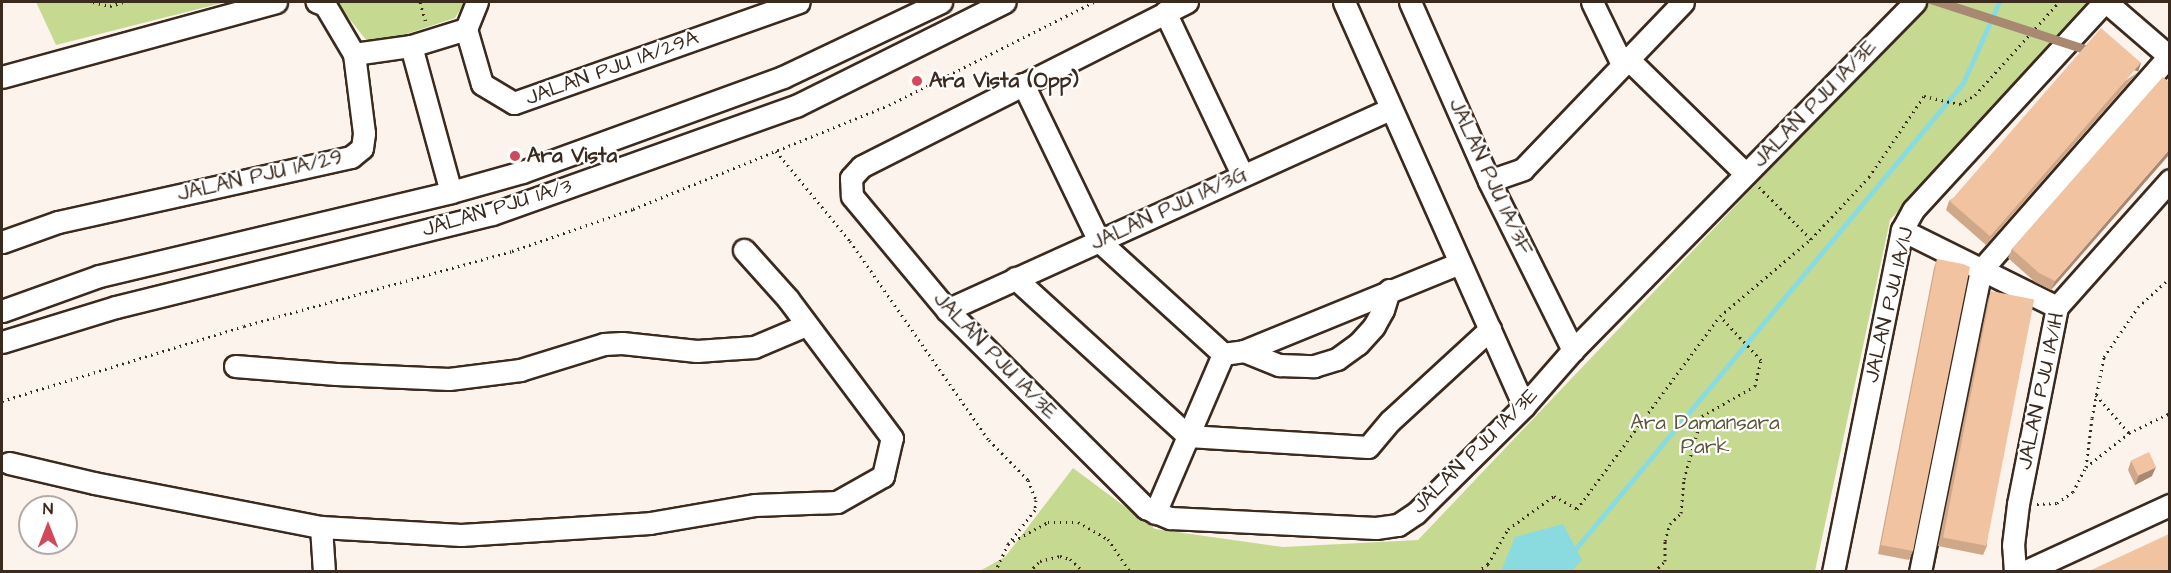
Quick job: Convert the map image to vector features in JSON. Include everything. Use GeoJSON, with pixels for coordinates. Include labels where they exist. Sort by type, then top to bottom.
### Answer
{"type":"FeatureCollection","features":[{"type":"Feature","properties":{"kind":"street"},"geometry":{"type":"LineString","coordinates":[[2,77],[276,2]]}},
{"type":"Feature","properties":{"kind":"street","name":"JALAN PJU 1A/29"},"geometry":{"type":"LineString","coordinates":[[2,242],[58,222],[351,157],[362,148],[364,133],[354,54],[324,5],[317,2]]}},
{"type":"Feature","properties":{"kind":"street"},"geometry":{"type":"LineString","coordinates":[[354,54],[411,46],[466,29],[477,2]]}},
{"type":"Feature","properties":{"kind":"street","name":"JALAN PJU 1A/29A"},"geometry":{"type":"LineString","coordinates":[[466,29],[482,84],[514,103],[799,2]]}},
{"type":"Feature","properties":{"kind":"street","name":"JALAN PJU 1A/3"},"geometry":{"type":"LineString","coordinates":[[2,311],[99,276],[451,192],[522,172],[783,77],[941,2]]}},
{"type":"Feature","properties":{"kind":"street","name":"JALAN PJU 1A/3"},"geometry":{"type":"LineString","coordinates":[[2,342],[116,307],[492,214],[796,106],[1005,2]]}},
{"type":"Feature","properties":{"kind":"street"},"geometry":{"type":"LineString","coordinates":[[1187,2],[1023,84],[1099,241],[1234,352],[1279,365],[1314,366],[1337,359],[1358,344],[1374,326],[1383,310],[1389,290]]}},
{"type":"Feature","properties":{"kind":"street"},"geometry":{"type":"LineString","coordinates":[[1344,2],[1524,406]]}},
{"type":"Feature","properties":{"kind":"street","name":"JALAN PJU 1A/3F"},"geometry":{"type":"LineString","coordinates":[[1410,2],[1489,181],[1573,350]]}},
{"type":"Feature","properties":{"kind":"street"},"geometry":{"type":"LineString","coordinates":[[1592,2],[1624,61],[1746,174]]}},
{"type":"Feature","properties":{"kind":"street"},"geometry":{"type":"LineString","coordinates":[[1489,181],[1523,169],[1683,2]]}},
{"type":"Feature","properties":{"kind":"street","name":"JALAN PJU 1A/3E"},"geometry":{"type":"LineString","coordinates":[[1023,84],[861,167],[851,177],[852,196],[947,310],[1146,508],[1170,518],[1376,528],[1398,525],[1416,513],[1524,406],[1573,350],[1915,2]]}},
{"type":"Feature","properties":{"kind":"street"},"geometry":{"type":"LineString","coordinates":[[1920,572],[1981,270],[2169,56],[2105,2]]}},
{"type":"Feature","properties":{"kind":"street","name":"JALAN PJU 1A/1J"},"geometry":{"type":"LineString","coordinates":[[1833,572],[1902,230],[1913,210],[2105,2]]}},
{"type":"Feature","properties":{"kind":"street"},"geometry":{"type":"LineString","coordinates":[[1165,12],[1242,174]]}},
{"type":"Feature","properties":{"kind":"street"},"geometry":{"type":"LineString","coordinates":[[411,46],[451,192]]}},
{"type":"Feature","properties":{"kind":"street","name":"JALAN PJU 1A/3G"},"geometry":{"type":"LineString","coordinates":[[947,310],[1242,174],[1392,109]]}},
{"type":"Feature","properties":{"kind":"street","name":"JALAN PJU 1A/1H"},"geometry":{"type":"LineString","coordinates":[[2015,572],[2013,545],[2018,504],[2057,308],[2169,180]]}},
{"type":"Feature","properties":{"kind":"street"},"geometry":{"type":"LineString","coordinates":[[1902,230],[2057,308]]}},
{"type":"Feature","properties":{"kind":"street"},"geometry":{"type":"LineString","coordinates":[[9,463],[94,483],[321,527],[461,535],[650,523],[755,505],[837,502],[883,476],[892,438],[788,299],[744,250]]}},
{"type":"Feature","properties":{"kind":"street"},"geometry":{"type":"LineString","coordinates":[[1155,513],[1188,436],[1234,352],[1460,263]]}},
{"type":"Feature","properties":{"kind":"street"},"geometry":{"type":"LineString","coordinates":[[1015,278],[1188,436],[1368,447],[1390,421],[1490,329]]}},
{"type":"Feature","properties":{"kind":"street"},"geometry":{"type":"LineString","coordinates":[[235,366],[336,374],[449,379],[520,370],[604,344],[622,343],[697,351],[754,347],[806,325]]}},
{"type":"Feature","properties":{"kind":"street"},"geometry":{"type":"LineString","coordinates":[[2024,572],[2169,505]]}},
{"type":"Feature","properties":{"kind":"street"},"geometry":{"type":"LineString","coordinates":[[321,527],[324,572]]}},
{"type":"Feature","properties":{"kind":"path"},"geometry":{"type":"LineString","coordinates":[[93,2],[110,6],[124,2]]}},
{"type":"Feature","properties":{"kind":"path"},"geometry":{"type":"LineString","coordinates":[[2,401],[244,326],[512,251],[633,209],[889,105],[1094,2]]}},
{"type":"Feature","properties":{"kind":"path"},"geometry":{"type":"LineString","coordinates":[[1477,572],[1488,564],[1508,529],[1554,496],[1577,509],[1720,316],[1811,239],[1869,177],[1924,96],[1957,103],[1975,95],[2059,2]]}},
{"type":"Feature","properties":{"kind":"path"},"geometry":{"type":"LineString","coordinates":[[776,150],[850,241],[990,440],[1028,480],[1036,500],[1035,510],[1008,544],[995,572]]}},
{"type":"Feature","properties":{"kind":"path"},"geometry":{"type":"LineString","coordinates":[[1746,174],[1811,239]]}},
{"type":"Feature","properties":{"kind":"path"},"geometry":{"type":"LineString","coordinates":[[2018,504],[2057,503],[2073,492],[2086,467],[2104,357],[2138,308],[2169,278]]}},
{"type":"Feature","properties":{"kind":"path"},"geometry":{"type":"LineString","coordinates":[[1654,572],[1665,561],[1665,541],[1670,524],[1681,513],[1684,479],[1702,416],[1755,386],[1761,360],[1720,316]]}},
{"type":"Feature","properties":{"kind":"path"},"geometry":{"type":"LineString","coordinates":[[2096,395],[2129,433]]}},
{"type":"Feature","properties":{"kind":"path"},"geometry":{"type":"LineString","coordinates":[[2086,467],[2129,433],[2169,413]]}},
{"type":"Feature","properties":{"kind":"path"},"geometry":{"type":"LineString","coordinates":[[1008,544],[1048,522],[1078,522],[1108,539],[1130,572]]}},
{"type":"Feature","properties":{"kind":"path"},"geometry":{"type":"LineString","coordinates":[[1029,572],[1040,561],[1060,556],[1070,559],[1084,572]]}},
{"type":"Feature","properties":{"kind":"path"},"geometry":{"type":"LineString","coordinates":[[1696,572],[1735,572]]}},
{"type":"Feature","properties":{"kind":"green space"},"geometry":{"type":"Polygon","coordinates":[[[36,2],[226,2],[56,45],[36,2]]]}},
{"type":"Feature","properties":{"kind":"green space"},"geometry":{"type":"Polygon","coordinates":[[[336,2],[465,2],[455,18],[400,36],[367,41],[336,2]]]}},
{"type":"Feature","properties":{"kind":"green space","name":"Ara Damansara Park"},"geometry":{"type":"Polygon","coordinates":[[[1929,2],[2088,2],[1890,220],[1815,571],[978,572],[1005,557],[1073,468],[1155,529],[1283,547],[1418,540],[1929,2]]]}},
{"type":"Feature","properties":{"kind":"water"},"geometry":{"type":"Polygon","coordinates":[[[1563,524],[1582,560],[1572,571],[1501,571],[1515,537],[1563,524]]]}},
{"type":"Feature","properties":{"kind":"building"},"geometry":{"type":"Polygon","coordinates":[[[2101,28],[2141,63],[1990,236],[1950,202],[2101,28]]]}},
{"type":"Feature","properties":{"kind":"building"},"geometry":{"type":"Polygon","coordinates":[[[2163,77],[2169,82],[2169,150],[2055,281],[2039,273],[2012,249],[2163,77]]]}},
{"type":"Feature","properties":{"kind":"building"},"geometry":{"type":"Polygon","coordinates":[[[1937,259],[1970,267],[1913,551],[1881,545],[1937,259]]]}},
{"type":"Feature","properties":{"kind":"building"},"geometry":{"type":"Polygon","coordinates":[[[1991,291],[2034,299],[1986,546],[1943,537],[1991,291]]]}},
{"type":"Feature","properties":{"kind":"building"},"geometry":{"type":"Polygon","coordinates":[[[2149,452],[2156,467],[2138,476],[2131,460],[2149,452]]]}},
{"type":"Feature","properties":{"kind":"building"},"geometry":{"type":"Polygon","coordinates":[[[2169,534],[2169,572],[2087,572],[2169,534]]]}},
{"type":"Feature","properties":{"kind":"waterway"},"geometry":{"type":"LineString","coordinates":[[1572,553],[1963,83],[1999,2]]}},
{"type":"Feature","properties":{"kind":"place","name":"Ara Vista (Opp)"},"geometry":{"type":"Point","coordinates":[917,81]}},
{"type":"Feature","properties":{"kind":"place","name":"Ara Vista"},"geometry":{"type":"Point","coordinates":[515,156]}}]}
